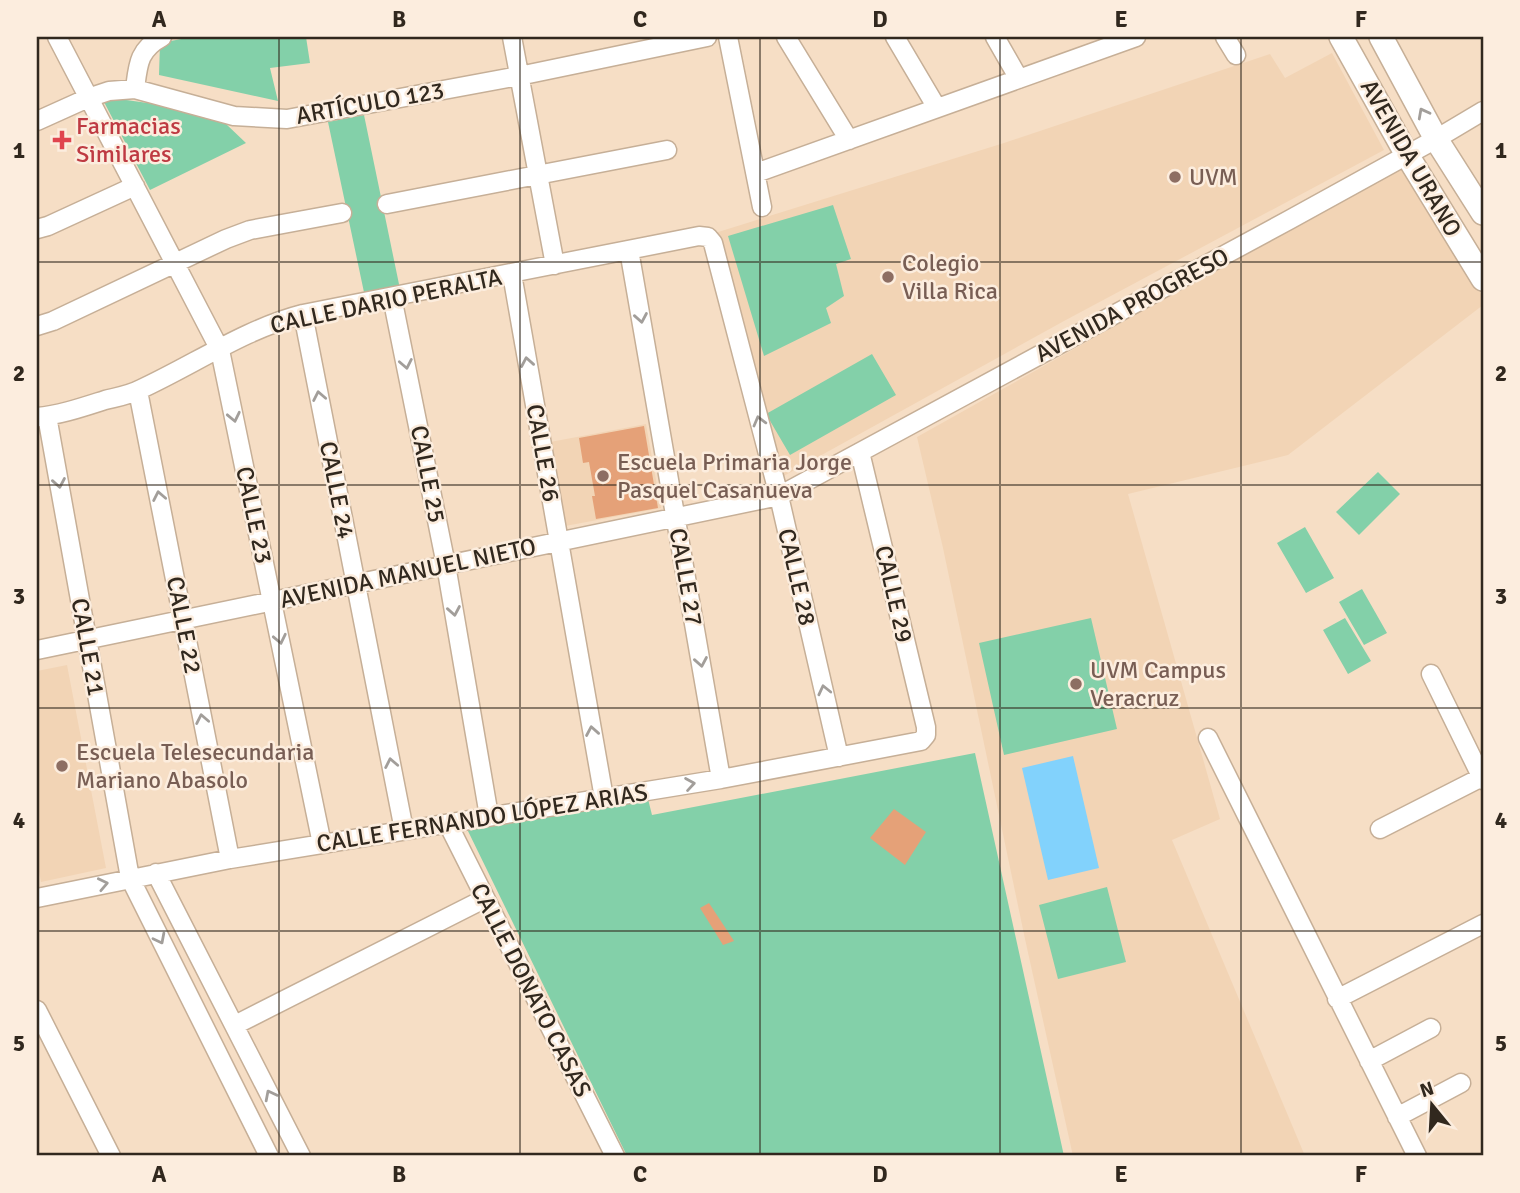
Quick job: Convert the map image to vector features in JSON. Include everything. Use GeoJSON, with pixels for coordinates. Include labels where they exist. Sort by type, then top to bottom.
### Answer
{"type":"FeatureCollection","features":[{"type":"Feature","properties":{"kind":"main road","name":"AVENIDA URANO"},"geometry":{"type":"LineString","coordinates":[[1342,37],[1407,155],[1483,279]]}},
{"type":"Feature","properties":{"kind":"main road","name":"AVENIDA URANO"},"geometry":{"type":"LineString","coordinates":[[1381,37],[1437,139],[1483,214]]}},
{"type":"Feature","properties":{"kind":"street","name":"CALLE 23"},"geometry":{"type":"LineString","coordinates":[[57,37],[220,350],[322,844]]}},
{"type":"Feature","properties":{"kind":"street"},"geometry":{"type":"LineString","coordinates":[[135,89],[139,61],[151,43],[162,37]]}},
{"type":"Feature","properties":{"kind":"street"},"geometry":{"type":"LineString","coordinates":[[512,37],[555,265]]}},
{"type":"Feature","properties":{"kind":"street","name":"ARTÍCULO 123"},"geometry":{"type":"LineString","coordinates":[[37,121],[88,98],[135,89],[234,116],[287,119],[519,76],[707,37]]}},
{"type":"Feature","properties":{"kind":"street"},"geometry":{"type":"LineString","coordinates":[[728,37],[762,206]]}},
{"type":"Feature","properties":{"kind":"street"},"geometry":{"type":"LineString","coordinates":[[786,37],[849,140]]}},
{"type":"Feature","properties":{"kind":"street"},"geometry":{"type":"LineString","coordinates":[[895,37],[937,108]]}},
{"type":"Feature","properties":{"kind":"street"},"geometry":{"type":"LineString","coordinates":[[995,37],[1019,79]]}},
{"type":"Feature","properties":{"kind":"street"},"geometry":{"type":"LineString","coordinates":[[756,173],[1019,79],[1108,41],[1136,37]]}},
{"type":"Feature","properties":{"kind":"street"},"geometry":{"type":"LineString","coordinates":[[1225,37],[1236,55]]}},
{"type":"Feature","properties":{"kind":"street","name":"AVENIDA PROGRESO"},"geometry":{"type":"LineString","coordinates":[[779,496],[1437,139],[1483,111]]}},
{"type":"Feature","properties":{"kind":"street"},"geometry":{"type":"LineString","coordinates":[[387,204],[667,150]]}},
{"type":"Feature","properties":{"kind":"street"},"geometry":{"type":"LineString","coordinates":[[37,229],[135,186]]}},
{"type":"Feature","properties":{"kind":"street"},"geometry":{"type":"LineString","coordinates":[[37,326],[250,230],[342,213]]}},
{"type":"Feature","properties":{"kind":"street","name":"CALLE DARIO PERALTA"},"geometry":{"type":"LineString","coordinates":[[42,416],[138,391],[248,334],[303,314],[699,236],[708,237]]}},
{"type":"Feature","properties":{"kind":"street","name":"CALLE 28"},"geometry":{"type":"LineString","coordinates":[[708,237],[713,243],[779,496],[839,757]]}},
{"type":"Feature","properties":{"kind":"street","name":"CALLE 27"},"geometry":{"type":"LineString","coordinates":[[629,250],[721,779]]}},
{"type":"Feature","properties":{"kind":"street","name":"CALLE 26"},"geometry":{"type":"LineString","coordinates":[[512,274],[604,798]]}},
{"type":"Feature","properties":{"kind":"street","name":"CALLE 25"},"geometry":{"type":"LineString","coordinates":[[392,297],[446,565],[489,816]]}},
{"type":"Feature","properties":{"kind":"street","name":"CALLE 24"},"geometry":{"type":"LineString","coordinates":[[303,314],[404,830]]}},
{"type":"Feature","properties":{"kind":"street","name":"CALLE 22"},"geometry":{"type":"LineString","coordinates":[[138,391],[230,859]]}},
{"type":"Feature","properties":{"kind":"street","name":"CALLE 21"},"geometry":{"type":"LineString","coordinates":[[42,416],[87,640],[130,878],[269,1156]]}},
{"type":"Feature","properties":{"kind":"street","name":"CALLE 29"},"geometry":{"type":"LineString","coordinates":[[860,452],[926,735]]}},
{"type":"Feature","properties":{"kind":"street","name":"AVENIDA MANUEL NIETO"},"geometry":{"type":"LineString","coordinates":[[37,650],[779,496]]}},
{"type":"Feature","properties":{"kind":"street"},"geometry":{"type":"LineString","coordinates":[[1380,829],[1479,761],[1431,674]]}},
{"type":"Feature","properties":{"kind":"street","name":"CALLE FERNANDO LÓPEZ ARIAS"},"geometry":{"type":"LineString","coordinates":[[37,898],[230,859],[721,779],[921,741],[926,735]]}},
{"type":"Feature","properties":{"kind":"street"},"geometry":{"type":"LineString","coordinates":[[1208,738],[1417,1156]]}},
{"type":"Feature","properties":{"kind":"street","name":"CALLE DONATO CASAS"},"geometry":{"type":"LineString","coordinates":[[447,824],[615,1156]]}},
{"type":"Feature","properties":{"kind":"street"},"geometry":{"type":"LineString","coordinates":[[156,873],[301,1156]]}},
{"type":"Feature","properties":{"kind":"street"},"geometry":{"type":"LineString","coordinates":[[235,1025],[484,899]]}},
{"type":"Feature","properties":{"kind":"street"},"geometry":{"type":"LineString","coordinates":[[1337,999],[1483,924]]}},
{"type":"Feature","properties":{"kind":"street"},"geometry":{"type":"LineString","coordinates":[[37,1010],[111,1156]]}},
{"type":"Feature","properties":{"kind":"street"},"geometry":{"type":"LineString","coordinates":[[1369,1061],[1431,1028]]}},
{"type":"Feature","properties":{"kind":"street"},"geometry":{"type":"LineString","coordinates":[[1397,1118],[1461,1083]]}},
{"type":"Feature","properties":{"kind":"shaded area"},"geometry":{"type":"Polygon","coordinates":[[[1332,53],[1384,150],[1064,321],[780,478],[715,233],[1004,143],[1270,54],[1285,78],[1332,53]]]}},
{"type":"Feature","properties":{"kind":"shaded area","name":"UVM Campus Veracruz"},"geometry":{"type":"Polygon","coordinates":[[[1408,162],[1483,298],[1483,305],[1288,455],[1128,494],[1220,819],[1172,840],[1305,1156],[1073,1156],[917,437],[1408,162]]]}},
{"type":"Feature","properties":{"kind":"shaded area","name":"Escuela Primaria Jorge Pasquel Casanueva"},"geometry":{"type":"Polygon","coordinates":[[[646,424],[661,508],[560,527],[545,443],[646,424]]]}},
{"type":"Feature","properties":{"kind":"shaded area","name":"Escuela Telesecundaria Mariano Abasolo"},"geometry":{"type":"Polygon","coordinates":[[[67,665],[106,868],[41,882],[37,861],[37,671],[67,665]]]}},
{"type":"Feature","properties":{"kind":"green space"},"geometry":{"type":"Polygon","coordinates":[[[192,37],[306,37],[310,63],[270,68],[278,101],[159,75],[160,43],[192,37]]]}},
{"type":"Feature","properties":{"kind":"green space"},"geometry":{"type":"Polygon","coordinates":[[[119,99],[162,105],[226,124],[246,143],[150,190],[104,102],[119,99]]]}},
{"type":"Feature","properties":{"kind":"green space"},"geometry":{"type":"Polygon","coordinates":[[[364,115],[400,289],[365,297],[328,122],[364,115]]]}},
{"type":"Feature","properties":{"kind":"green space"},"geometry":{"type":"Polygon","coordinates":[[[833,205],[851,259],[836,264],[844,296],[826,308],[831,323],[764,356],[728,236],[833,205]]]}},
{"type":"Feature","properties":{"kind":"green space"},"geometry":{"type":"Polygon","coordinates":[[[872,354],[896,395],[790,455],[766,414],[872,354]]]}},
{"type":"Feature","properties":{"kind":"green space"},"geometry":{"type":"Polygon","coordinates":[[[1378,472],[1400,494],[1359,535],[1336,512],[1378,472]]]}},
{"type":"Feature","properties":{"kind":"green space"},"geometry":{"type":"Polygon","coordinates":[[[1305,527],[1334,578],[1306,593],[1277,543],[1305,527]]]}},
{"type":"Feature","properties":{"kind":"green space"},"geometry":{"type":"Polygon","coordinates":[[[1362,589],[1387,633],[1364,645],[1339,602],[1362,589]]]}},
{"type":"Feature","properties":{"kind":"green space"},"geometry":{"type":"Polygon","coordinates":[[[1091,618],[1117,729],[1004,755],[979,643],[1091,618]]]}},
{"type":"Feature","properties":{"kind":"green space"},"geometry":{"type":"Polygon","coordinates":[[[1345,618],[1371,661],[1348,674],[1323,630],[1345,618]]]}},
{"type":"Feature","properties":{"kind":"green space"},"geometry":{"type":"Polygon","coordinates":[[[975,753],[1064,1156],[627,1156],[467,829],[648,799],[652,815],[975,753]]]}},
{"type":"Feature","properties":{"kind":"green space"},"geometry":{"type":"Polygon","coordinates":[[[1107,887],[1126,962],[1058,979],[1039,905],[1107,887]]]}},
{"type":"Feature","properties":{"kind":"water"},"geometry":{"type":"Polygon","coordinates":[[[1073,756],[1099,868],[1048,880],[1022,768],[1073,756]]]}},
{"type":"Feature","properties":{"kind":"building"},"geometry":{"type":"Polygon","coordinates":[[[644,426],[658,508],[596,519],[589,462],[583,463],[579,438],[644,426]]]}},
{"type":"Feature","properties":{"kind":"building"},"geometry":{"type":"Polygon","coordinates":[[[894,809],[926,832],[905,865],[870,838],[894,809]]]}},
{"type":"Feature","properties":{"kind":"building"},"geometry":{"type":"Polygon","coordinates":[[[709,903],[734,941],[723,945],[700,908],[709,903]]]}},
{"type":"Feature","properties":{"kind":"place","name":"Farmacias Similares"},"geometry":{"type":"Point","coordinates":[62,140]}},
{"type":"Feature","properties":{"kind":"place","name":"UVM"},"geometry":{"type":"Point","coordinates":[1175,177]}},
{"type":"Feature","properties":{"kind":"place","name":"Colegio Villa Rica"},"geometry":{"type":"Point","coordinates":[888,277]}},
{"type":"Feature","properties":{"kind":"place","name":"Escuela Primaria Jorge Pasquel Casanueva"},"geometry":{"type":"Point","coordinates":[603,476]}},
{"type":"Feature","properties":{"kind":"place","name":"UVM Campus Veracruz"},"geometry":{"type":"Point","coordinates":[1076,684]}},
{"type":"Feature","properties":{"kind":"place","name":"Escuela Telesecundaria Mariano Abasolo"},"geometry":{"type":"Point","coordinates":[62,766]}}]}
